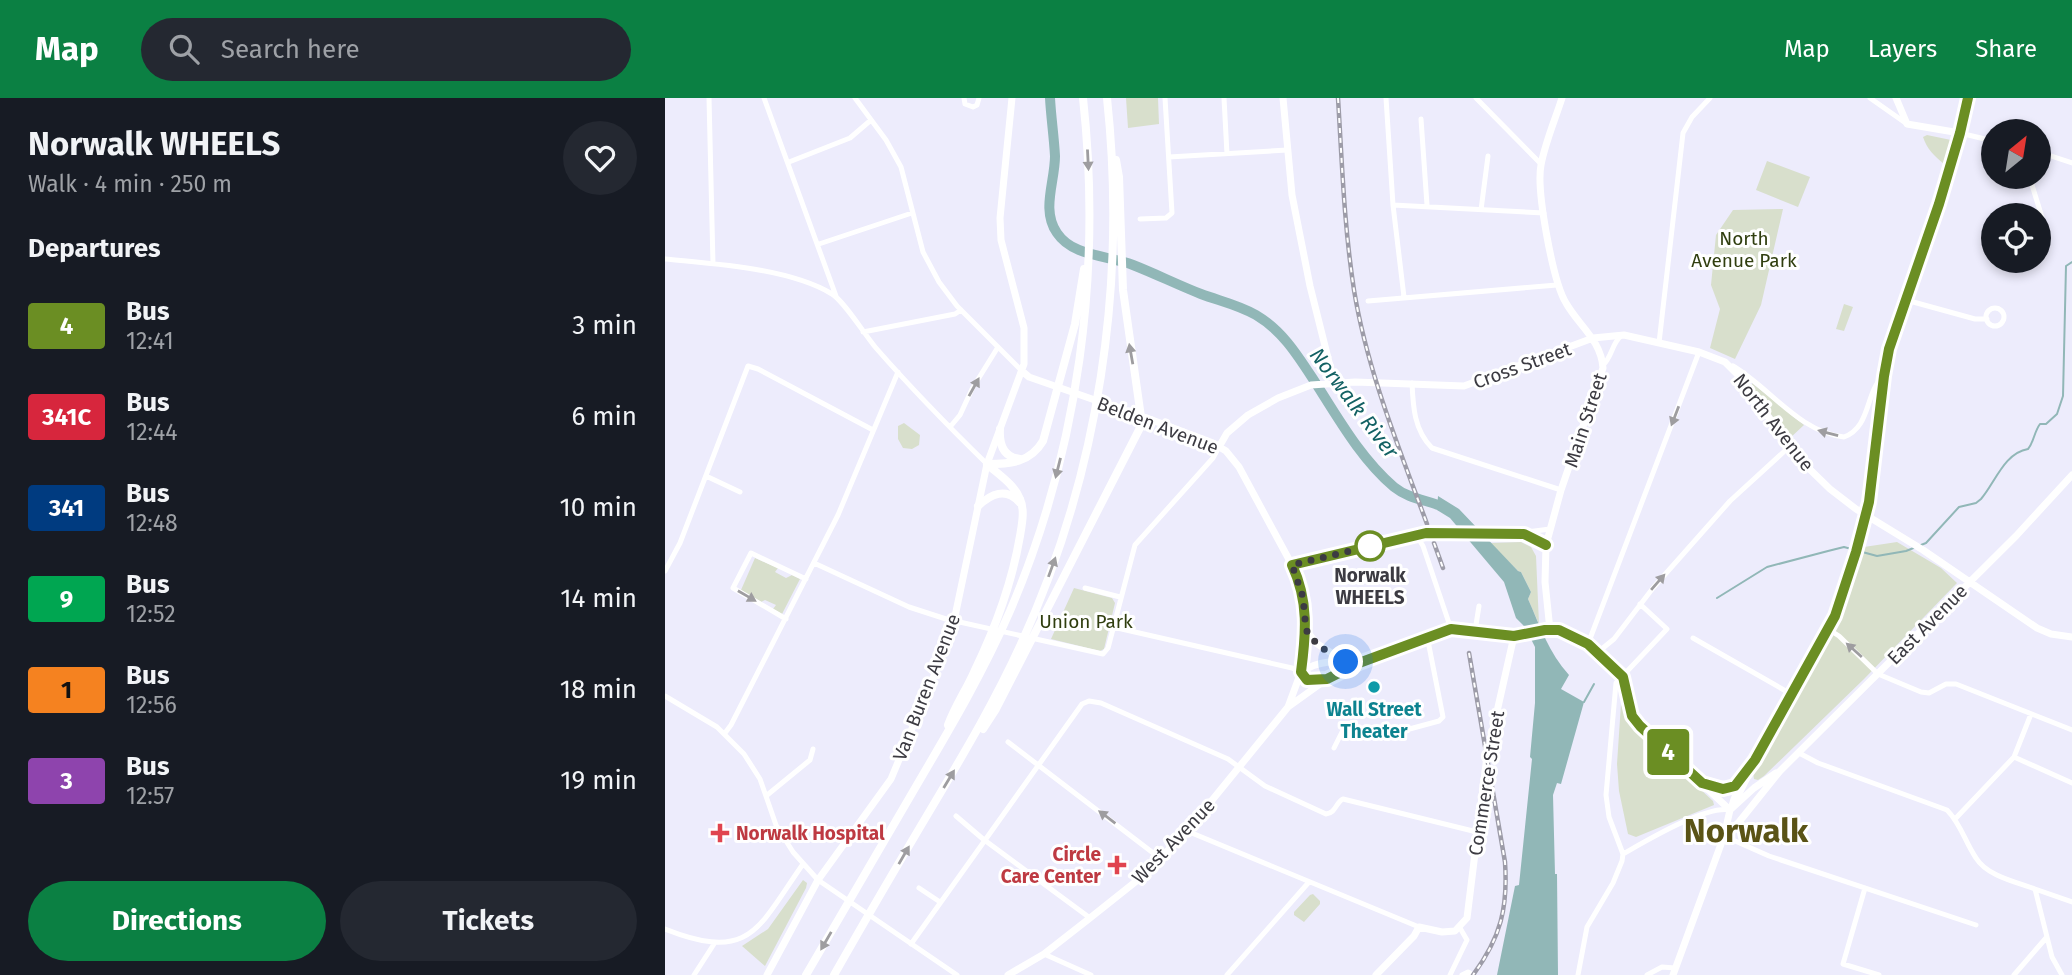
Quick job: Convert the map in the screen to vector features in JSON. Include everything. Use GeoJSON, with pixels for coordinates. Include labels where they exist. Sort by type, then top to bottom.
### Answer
{"type":"FeatureCollection","features":[{"type":"Feature","properties":{"kind":"highway"},"geometry":{"type":"LineString","coordinates":[[806,975],[970,692],[1043,521],[1059,466],[1076,386],[1090,221],[1089,161],[1083,98]]}},
{"type":"Feature","properties":{"kind":"highway"},"geometry":{"type":"LineString","coordinates":[[834,975],[962,757],[990,719],[1031,632],[1140,429],[1142,417],[1117,231],[1107,98]]}},
{"type":"Feature","properties":{"kind":"highway"},"geometry":{"type":"LineString","coordinates":[[1031,632],[1071,511],[1099,394],[1117,231]]}},
{"type":"Feature","properties":{"kind":"highway"},"geometry":{"type":"LineString","coordinates":[[988,464],[1012,463],[1026,458],[1043,441],[1086,275]]}},
{"type":"Feature","properties":{"kind":"highway"},"geometry":{"type":"LineString","coordinates":[[1000,429],[1000,442],[1006,454],[1016,459],[1026,458]]}},
{"type":"Feature","properties":{"kind":"highway"},"geometry":{"type":"LineString","coordinates":[[988,464],[1014,488],[1023,508],[1014,565],[999,624]]}},
{"type":"Feature","properties":{"kind":"highway"},"geometry":{"type":"LineString","coordinates":[[978,506],[990,496],[1003,493],[1014,497],[1023,508]]}},
{"type":"Feature","properties":{"kind":"main road","name":"Van Buren Avenue"},"geometry":{"type":"LineString","coordinates":[[767,975],[818,880],[891,779],[954,621],[988,464],[1022,371],[1024,328],[1001,240],[1000,218],[1012,98]]}},
{"type":"Feature","properties":{"kind":"main road"},"geometry":{"type":"LineString","coordinates":[[1283,98],[1289,176],[1301,247],[1334,382]]}},
{"type":"Feature","properties":{"kind":"main road","name":"Main Street"},"geometry":{"type":"LineString","coordinates":[[1547,630],[1546,545],[1603,365],[1601,353],[1593,338],[1567,306],[1557,285],[1539,183],[1541,164],[1562,98]]}},
{"type":"Feature","properties":{"kind":"main road"},"geometry":{"type":"LineString","coordinates":[[1896,98],[1907,124],[1960,133]]}},
{"type":"Feature","properties":{"kind":"main road"},"geometry":{"type":"LineString","coordinates":[[1866,515],[1889,349],[1960,133],[1968,98]]}},
{"type":"Feature","properties":{"kind":"main road","name":"North Avenue"},"geometry":{"type":"LineString","coordinates":[[1593,338],[1623,335],[1699,352],[1725,362],[1739,375],[1789,447],[1821,480],[1866,515],[2038,628],[2051,634],[2072,637]]}},
{"type":"Feature","properties":{"kind":"main road","name":"Cross Street"},"geometry":{"type":"LineString","coordinates":[[1220,447],[1226,434],[1242,420],[1296,390],[1334,382],[1412,383],[1449,387],[1470,385],[1593,338]]}},
{"type":"Feature","properties":{"kind":"main road","name":"Belden Avenue"},"geometry":{"type":"LineString","coordinates":[[1022,371],[1029,377],[1220,447],[1238,467],[1292,565],[1303,597],[1306,630],[1301,672]]}},
{"type":"Feature","properties":{"kind":"main road","name":"East Avenue"},"geometry":{"type":"LineString","coordinates":[[1724,836],[1739,822],[1780,771],[2016,536],[2072,475]]}},
{"type":"Feature","properties":{"kind":"main road"},"geometry":{"type":"LineString","coordinates":[[1288,707],[1327,679],[1359,663],[1451,629],[1514,636],[1559,630],[1588,644],[1623,677],[1632,716],[1640,726],[1730,810]]}},
{"type":"Feature","properties":{"kind":"main road"},"geometry":{"type":"LineString","coordinates":[[1306,630],[1316,643],[1346,662]]}},
{"type":"Feature","properties":{"kind":"main road","name":"Commerce Street"},"geometry":{"type":"LineString","coordinates":[[1460,928],[1470,910],[1487,756],[1514,636]]}},
{"type":"Feature","properties":{"kind":"main road"},"geometry":{"type":"LineString","coordinates":[[1327,679],[1307,680],[1301,672],[1314,664],[1359,663]]}},
{"type":"Feature","properties":{"kind":"main road","name":"West Avenue"},"geometry":{"type":"LineString","coordinates":[[1008,975],[1044,954],[1161,859],[1288,707],[1301,672]]}},
{"type":"Feature","properties":{"kind":"main road","name":"East Avenue"},"geometry":{"type":"LineString","coordinates":[[1674,973],[1724,836],[1730,810],[1754,788],[1780,771]]}},
{"type":"Feature","properties":{"kind":"main road"},"geometry":{"type":"LineString","coordinates":[[1702,783],[1723,789],[1735,786],[1742,778]]}},
{"type":"Feature","properties":{"kind":"main road","name":"East Avenue"},"geometry":{"type":"LineString","coordinates":[[1730,810],[1762,794]]}},
{"type":"Feature","properties":{"kind":"main road"},"geometry":{"type":"LineString","coordinates":[[1376,975],[1419,928],[1442,932],[1460,928]]}},
{"type":"Feature","properties":{"kind":"street"},"geometry":{"type":"LineString","coordinates":[[709,98],[713,264]]}},
{"type":"Feature","properties":{"kind":"street"},"geometry":{"type":"LineString","coordinates":[[764,98],[836,296],[898,372],[988,464]]}},
{"type":"Feature","properties":{"kind":"street"},"geometry":{"type":"LineString","coordinates":[[855,98],[886,140],[901,167],[923,253],[939,282],[961,310],[1022,371]]}},
{"type":"Feature","properties":{"kind":"street"},"geometry":{"type":"LineString","coordinates":[[964,98],[965,104],[970,107],[977,105],[979,98]]}},
{"type":"Feature","properties":{"kind":"street"},"geometry":{"type":"LineString","coordinates":[[1140,219],[1166,218],[1171,215],[1164,98]]}},
{"type":"Feature","properties":{"kind":"street"},"geometry":{"type":"LineString","coordinates":[[1224,98],[1227,154]]}},
{"type":"Feature","properties":{"kind":"street"},"geometry":{"type":"LineString","coordinates":[[1386,98],[1393,205],[1404,297]]}},
{"type":"Feature","properties":{"kind":"street"},"geometry":{"type":"LineString","coordinates":[[1476,98],[1541,164]]}},
{"type":"Feature","properties":{"kind":"street"},"geometry":{"type":"LineString","coordinates":[[1659,343],[1683,133],[1692,117],[1710,98]]}},
{"type":"Feature","properties":{"kind":"street"},"geometry":{"type":"LineString","coordinates":[[1870,98],[1907,124]]}},
{"type":"Feature","properties":{"kind":"street"},"geometry":{"type":"LineString","coordinates":[[1421,119],[1427,205]]}},
{"type":"Feature","properties":{"kind":"street"},"geometry":{"type":"LineString","coordinates":[[789,162],[850,138],[871,120]]}},
{"type":"Feature","properties":{"kind":"street"},"geometry":{"type":"LineString","coordinates":[[1960,133],[1981,138]]}},
{"type":"Feature","properties":{"kind":"street"},"geometry":{"type":"LineString","coordinates":[[1169,157],[1287,150]]}},
{"type":"Feature","properties":{"kind":"street"},"geometry":{"type":"LineString","coordinates":[[1481,211],[1488,156]]}},
{"type":"Feature","properties":{"kind":"street"},"geometry":{"type":"LineString","coordinates":[[2051,157],[2072,163]]}},
{"type":"Feature","properties":{"kind":"street"},"geometry":{"type":"LineString","coordinates":[[1393,205],[1544,214]]}},
{"type":"Feature","properties":{"kind":"street"},"geometry":{"type":"LineString","coordinates":[[819,244],[912,213]]}},
{"type":"Feature","properties":{"kind":"street"},"geometry":{"type":"LineString","coordinates":[[665,259],[713,264],[793,279],[836,296]]}},
{"type":"Feature","properties":{"kind":"street"},"geometry":{"type":"LineString","coordinates":[[1368,301],[1557,285]]}},
{"type":"Feature","properties":{"kind":"street"},"geometry":{"type":"LineString","coordinates":[[1906,300],[1975,319],[1987,318]]}},
{"type":"Feature","properties":{"kind":"street"},"geometry":{"type":"LineString","coordinates":[[863,332],[955,314],[961,310]]}},
{"type":"Feature","properties":{"kind":"street"},"geometry":{"type":"LineString","coordinates":[[1603,365],[1609,360],[1617,339],[1623,335]]}},
{"type":"Feature","properties":{"kind":"street"},"geometry":{"type":"LineString","coordinates":[[950,427],[960,415],[998,347]]}},
{"type":"Feature","properties":{"kind":"street"},"geometry":{"type":"LineString","coordinates":[[1588,644],[1699,352]]}},
{"type":"Feature","properties":{"kind":"street"},"geometry":{"type":"LineString","coordinates":[[1725,362],[1755,381],[1817,431],[1845,437],[1861,424],[1874,387],[1884,376]]}},
{"type":"Feature","properties":{"kind":"street"},"geometry":{"type":"LineString","coordinates":[[665,571],[680,543],[748,366],[873,430]]}},
{"type":"Feature","properties":{"kind":"street"},"geometry":{"type":"LineString","coordinates":[[725,733],[841,508],[898,372]]}},
{"type":"Feature","properties":{"kind":"street"},"geometry":{"type":"LineString","coordinates":[[1412,383],[1415,415],[1431,448],[1562,490]]}},
{"type":"Feature","properties":{"kind":"street"},"geometry":{"type":"LineString","coordinates":[[814,563],[909,607],[954,621],[1104,654],[1108,650],[1135,545],[1220,447]]}},
{"type":"Feature","properties":{"kind":"street"},"geometry":{"type":"LineString","coordinates":[[1598,652],[1614,639],[1640,604],[1717,515],[1789,447]]}},
{"type":"Feature","properties":{"kind":"street"},"geometry":{"type":"LineString","coordinates":[[706,477],[740,492]]}},
{"type":"Feature","properties":{"kind":"street"},"geometry":{"type":"LineString","coordinates":[[1730,810],[1732,798],[1742,778],[1835,616],[1866,515]]}},
{"type":"Feature","properties":{"kind":"street"},"geometry":{"type":"LineString","coordinates":[[1292,565],[1426,533],[1524,534],[1550,529]]}},
{"type":"Feature","properties":{"kind":"street"},"geometry":{"type":"LineString","coordinates":[[1524,534],[1546,545]]}},
{"type":"Feature","properties":{"kind":"street"},"geometry":{"type":"LineString","coordinates":[[1416,535],[1423,546],[1451,629]]}},
{"type":"Feature","properties":{"kind":"street"},"geometry":{"type":"LineString","coordinates":[[786,619],[733,588],[751,552],[806,579]]}},
{"type":"Feature","properties":{"kind":"street"},"geometry":{"type":"LineString","coordinates":[[1085,588],[1120,597]]}},
{"type":"Feature","properties":{"kind":"street"},"geometry":{"type":"LineString","coordinates":[[1579,975],[1587,927],[1621,868],[1623,854],[1609,817],[1606,794],[1617,679],[1623,677],[1667,629],[1640,604]]}},
{"type":"Feature","properties":{"kind":"street"},"geometry":{"type":"LineString","coordinates":[[1475,631],[1479,606]]}},
{"type":"Feature","properties":{"kind":"street"},"geometry":{"type":"LineString","coordinates":[[1113,627],[1301,672]]}},
{"type":"Feature","properties":{"kind":"street"},"geometry":{"type":"LineString","coordinates":[[1828,629],[1839,636],[1878,674],[1921,692],[1929,693],[1946,684],[1956,684],[2072,730]]}},
{"type":"Feature","properties":{"kind":"street"},"geometry":{"type":"LineString","coordinates":[[1334,748],[1345,726],[1380,737],[1443,718],[1427,636]]}},
{"type":"Feature","properties":{"kind":"street"},"geometry":{"type":"LineString","coordinates":[[1693,638],[1791,695]]}},
{"type":"Feature","properties":{"kind":"street"},"geometry":{"type":"LineString","coordinates":[[665,696],[725,733],[751,764],[776,825],[803,864],[818,880],[957,975]]}},
{"type":"Feature","properties":{"kind":"street"},"geometry":{"type":"LineString","coordinates":[[911,944],[983,839],[1082,704],[1089,701],[1101,703],[1228,758],[1265,786],[1327,814],[1343,799],[1477,832]]}},
{"type":"Feature","properties":{"kind":"street"},"geometry":{"type":"LineString","coordinates":[[1955,818],[2014,757],[2031,713]]}},
{"type":"Feature","properties":{"kind":"street"},"geometry":{"type":"LineString","coordinates":[[1008,742],[1161,859]]}},
{"type":"Feature","properties":{"kind":"street"},"geometry":{"type":"LineString","coordinates":[[766,796],[810,760],[813,749]]}},
{"type":"Feature","properties":{"kind":"street"},"geometry":{"type":"LineString","coordinates":[[1799,753],[1818,763],[1947,810],[1955,818],[1976,860],[1991,872],[2072,902]]}},
{"type":"Feature","properties":{"kind":"street"},"geometry":{"type":"LineString","coordinates":[[2014,757],[2072,783]]}},
{"type":"Feature","properties":{"kind":"street"},"geometry":{"type":"LineString","coordinates":[[1730,810],[1742,792],[1751,765]]}},
{"type":"Feature","properties":{"kind":"street"},"geometry":{"type":"LineString","coordinates":[[1623,854],[1712,810],[1730,810]]}},
{"type":"Feature","properties":{"kind":"street"},"geometry":{"type":"LineString","coordinates":[[956,816],[1090,918]]}},
{"type":"Feature","properties":{"kind":"street"},"geometry":{"type":"LineString","coordinates":[[1187,831],[1419,928]]}},
{"type":"Feature","properties":{"kind":"street"},"geometry":{"type":"LineString","coordinates":[[1724,836],[1768,856],[1976,925]]}},
{"type":"Feature","properties":{"kind":"street"},"geometry":{"type":"LineString","coordinates":[[665,929],[714,944],[733,941],[753,931],[764,921],[803,864]]}},
{"type":"Feature","properties":{"kind":"street"},"geometry":{"type":"LineString","coordinates":[[1227,975],[1309,882]]}},
{"type":"Feature","properties":{"kind":"street"},"geometry":{"type":"LineString","coordinates":[[919,888],[940,902]]}},
{"type":"Feature","properties":{"kind":"street"},"geometry":{"type":"LineString","coordinates":[[1865,888],[1843,964],[1879,975]]}},
{"type":"Feature","properties":{"kind":"street"},"geometry":{"type":"LineString","coordinates":[[2035,889],[2041,905],[2046,938],[2062,975]]}},
{"type":"Feature","properties":{"kind":"street"},"geometry":{"type":"LineString","coordinates":[[1450,975],[1467,940],[1460,928]]}},
{"type":"Feature","properties":{"kind":"street"},"geometry":{"type":"LineString","coordinates":[[2014,975],[2046,938]]}},
{"type":"Feature","properties":{"kind":"street"},"geometry":{"type":"LineString","coordinates":[[694,975],[714,944]]}},
{"type":"Feature","properties":{"kind":"street"},"geometry":{"type":"LineString","coordinates":[[1044,954],[1091,975]]}},
{"type":"Feature","properties":{"kind":"street"},"geometry":{"type":"LineString","coordinates":[[1647,975],[1662,967],[1674,973]]}},
{"type":"Feature","properties":{"kind":"street"},"geometry":{"type":"LineString","coordinates":[[1462,975],[1468,972],[1473,975]]}},
{"type":"Feature","properties":{"kind":"green space"},"geometry":{"type":"Polygon","coordinates":[[[1126,98],[1158,98],[1159,124],[1128,128],[1126,98]]]}},
{"type":"Feature","properties":{"kind":"green space"},"geometry":{"type":"Polygon","coordinates":[[[1927,135],[1951,140],[1950,151],[1944,164],[1927,145],[1923,137],[1927,135]]]}},
{"type":"Feature","properties":{"kind":"green space"},"geometry":{"type":"Polygon","coordinates":[[[1767,161],[1810,177],[1798,207],[1756,190],[1767,161]]]}},
{"type":"Feature","properties":{"kind":"green space","name":"North Avenue Park"},"geometry":{"type":"Polygon","coordinates":[[[1783,209],[1761,305],[1735,359],[1710,348],[1720,309],[1711,285],[1716,235],[1733,210],[1783,209]]]}},
{"type":"Feature","properties":{"kind":"green space"},"geometry":{"type":"Polygon","coordinates":[[[1844,304],[1853,307],[1844,331],[1836,329],[1844,304]]]}},
{"type":"Feature","properties":{"kind":"green space"},"geometry":{"type":"Polygon","coordinates":[[[1752,383],[1804,425],[1789,439],[1752,388],[1752,383]]]}},
{"type":"Feature","properties":{"kind":"green space"},"geometry":{"type":"Polygon","coordinates":[[[904,423],[920,435],[919,445],[912,449],[903,448],[898,439],[898,426],[904,423]]]}},
{"type":"Feature","properties":{"kind":"green space"},"geometry":{"type":"Polygon","coordinates":[[[1521,542],[1531,547],[1536,556],[1539,624],[1528,599],[1531,592],[1521,572],[1490,543],[1521,542]]]}},
{"type":"Feature","properties":{"kind":"green space"},"geometry":{"type":"Polygon","coordinates":[[[1897,542],[1941,568],[1957,583],[1864,679],[1764,776],[1758,780],[1754,779],[1753,773],[1825,645],[1864,547],[1897,542]]]}},
{"type":"Feature","properties":{"kind":"green space"},"geometry":{"type":"Polygon","coordinates":[[[755,558],[778,568],[775,572],[786,578],[792,575],[800,579],[782,614],[773,609],[776,605],[765,600],[761,602],[741,590],[755,558]]]}},
{"type":"Feature","properties":{"kind":"green space","name":"Union Park"},"geometry":{"type":"Polygon","coordinates":[[[1074,588],[1112,598],[1115,603],[1104,649],[1100,651],[1051,639],[1074,588]]]}},
{"type":"Feature","properties":{"kind":"green space"},"geometry":{"type":"Polygon","coordinates":[[[1621,704],[1628,722],[1713,801],[1714,805],[1636,837],[1628,834],[1619,791],[1617,764],[1621,704]]]}},
{"type":"Feature","properties":{"kind":"green space"},"geometry":{"type":"Polygon","coordinates":[[[803,880],[807,883],[806,888],[765,966],[742,946],[768,929],[803,880]]]}},
{"type":"Feature","properties":{"kind":"green space"},"geometry":{"type":"Polygon","coordinates":[[[1313,894],[1320,904],[1304,922],[1294,915],[1294,912],[1313,894]]]}},
{"type":"Feature","properties":{"kind":"shaded area"},"geometry":{"type":"Polygon","coordinates":[[[1438,496],[1459,509],[1521,572],[1531,592],[1528,599],[1545,639],[1569,675],[1561,689],[1584,702],[1561,784],[1557,783],[1553,795],[1558,975],[1497,975],[1515,886],[1519,885],[1532,759],[1535,647],[1525,627],[1516,618],[1504,582],[1450,518],[1437,510],[1438,496]]]}},
{"type":"Feature","properties":{"kind":"waterway","name":"Norwalk River"},"geometry":{"type":"LineString","coordinates":[[1050,98],[1055,156],[1049,205],[1052,224],[1064,241],[1081,251],[1133,265],[1201,294],[1243,308],[1266,321],[1296,354],[1351,438],[1382,476],[1407,495],[1448,509]]}},
{"type":"Feature","properties":{"kind":"waterway"},"geometry":{"type":"LineString","coordinates":[[1921,545],[1926,543],[1959,507],[1981,499],[2006,462],[2028,449],[2040,424],[2046,424],[2057,414],[2063,396],[2066,266],[2072,262]]}},
{"type":"Feature","properties":{"kind":"waterway"},"geometry":{"type":"LineString","coordinates":[[1717,598],[1767,567],[1828,551],[1844,547],[1877,556],[1916,547]]}},
{"type":"Feature","properties":{"kind":"waterway"},"geometry":{"type":"LineString","coordinates":[[1584,702],[1594,684]]}},
{"type":"Feature","properties":{"kind":"railway"},"geometry":{"type":"LineString","coordinates":[[1338,98],[1348,242],[1360,320],[1385,408],[1427,524]]}},
{"type":"Feature","properties":{"kind":"railway"},"geometry":{"type":"LineString","coordinates":[[1434,543],[1443,568]]}},
{"type":"Feature","properties":{"kind":"railway"},"geometry":{"type":"LineString","coordinates":[[1469,653],[1506,879],[1501,922],[1490,948],[1473,975]]}},
{"type":"Feature","properties":{"kind":"bus line","name":"4"},"geometry":{"type":"LineString","coordinates":[[1546,545],[1524,534],[1426,533],[1292,565],[1303,597],[1305,615],[1301,672],[1307,680],[1327,679],[1359,663],[1451,629],[1514,636],[1559,630],[1588,644],[1623,677],[1632,716],[1702,783],[1723,789],[1735,786],[1755,760],[1835,616],[1841,599],[1869,502],[1885,364],[1944,187],[1968,98]]}},
{"type":"Feature","properties":{"kind":"place","name":"Norwalk WHEELS"},"geometry":{"type":"Point","coordinates":[1370,546]}},
{"type":"Feature","properties":{"kind":"place","name":"Wall Street Theater"},"geometry":{"type":"Point","coordinates":[1374,687]}},
{"type":"Feature","properties":{"kind":"place","name":"Norwalk Hospital"},"geometry":{"type":"Point","coordinates":[720,833]}},
{"type":"Feature","properties":{"kind":"place","name":"Circle Care Center"},"geometry":{"type":"Point","coordinates":[1117,865]}},
{"type":"Feature","properties":{"kind":"district","name":"Norwalk"},"geometry":{"type":"Point","coordinates":[1746,830]}},
{"type":"Feature","properties":{"kind":"route"},"geometry":{"type":"LineString","coordinates":[[1346,662],[1316,643],[1306,630],[1303,597],[1292,565],[1370,546]]}}]}
